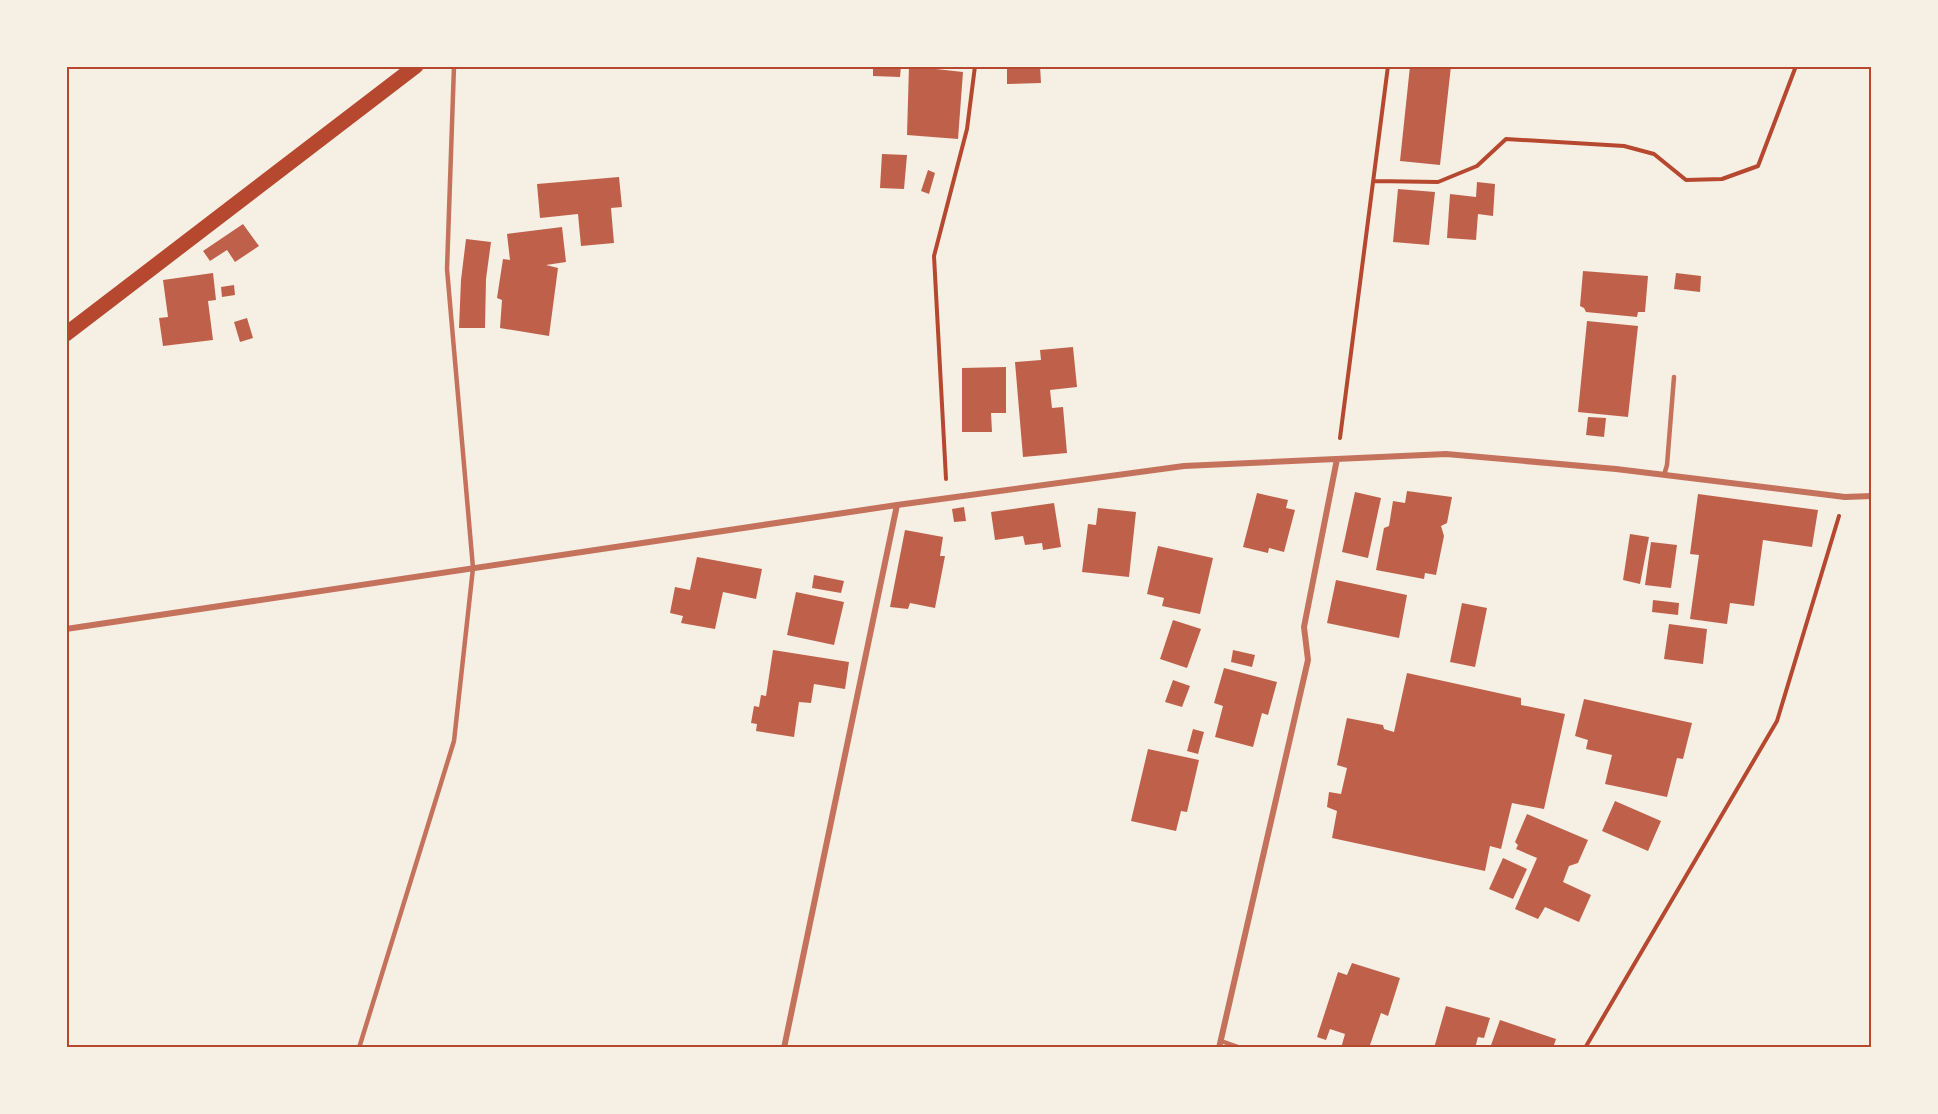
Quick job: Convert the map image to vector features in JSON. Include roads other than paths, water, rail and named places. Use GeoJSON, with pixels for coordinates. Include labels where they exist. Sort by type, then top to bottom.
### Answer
{"type":"FeatureCollection","features":[{"type":"Feature","properties":{"kind":"main road"},"geometry":{"type":"LineString","coordinates":[[66,334],[416,66]]}},
{"type":"Feature","properties":{"kind":"street"},"geometry":{"type":"LineString","coordinates":[[66,629],[897,504],[1184,466],[1446,454],[1664,475],[1845,497],[1872,496]]}},
{"type":"Feature","properties":{"kind":"street"},"geometry":{"type":"LineString","coordinates":[[1220,1045],[1308,660],[1304,627],[1337,459]]}},
{"type":"Feature","properties":{"kind":"street"},"geometry":{"type":"LineString","coordinates":[[784,1048],[897,504]]}},
{"type":"Feature","properties":{"kind":"lane"},"geometry":{"type":"LineString","coordinates":[[359,1048],[454,741],[473,568],[447,269],[454,66]]}},
{"type":"Feature","properties":{"kind":"lane"},"geometry":{"type":"LineString","coordinates":[[1664,475],[1667,465],[1674,377]]}},
{"type":"Feature","properties":{"kind":"lane"},"geometry":{"type":"LineString","coordinates":[[1220,1045],[1241,1048]]}}]}
